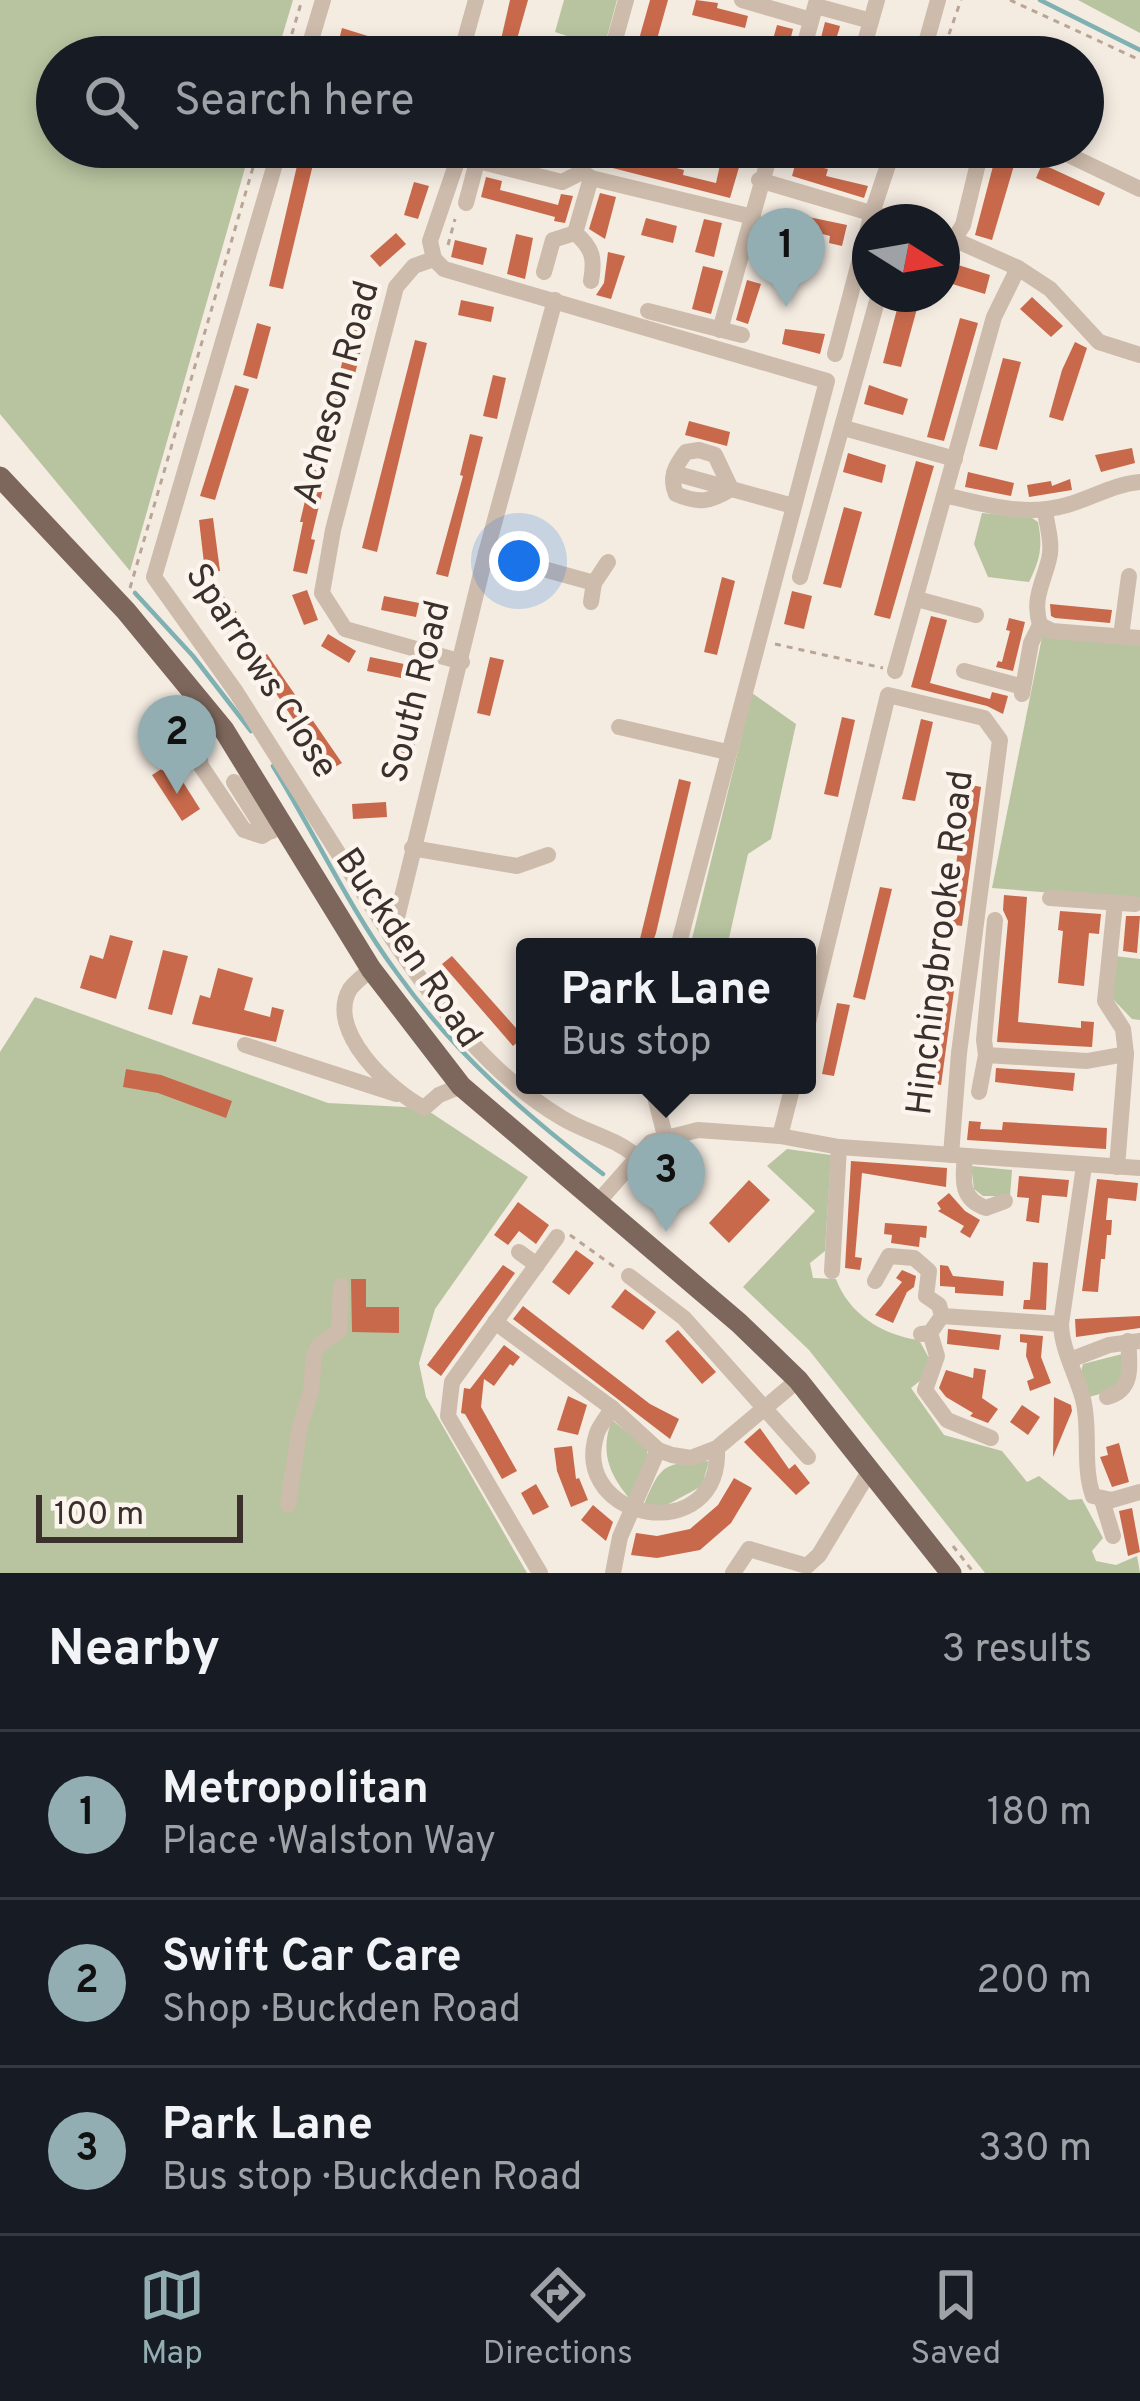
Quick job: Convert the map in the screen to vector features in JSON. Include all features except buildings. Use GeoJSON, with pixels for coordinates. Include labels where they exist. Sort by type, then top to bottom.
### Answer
{"type":"FeatureCollection","features":[{"type":"Feature","properties":{"kind":"main road","name":"Buckden Road"},"geometry":{"type":"LineString","coordinates":[[0,478],[126,611],[209,711],[371,969],[461,1085],[739,1323],[798,1380],[951,1573]]}},
{"type":"Feature","properties":{"kind":"street"},"geometry":{"type":"LineString","coordinates":[[312,36],[323,0]]}},
{"type":"Feature","properties":{"kind":"street"},"geometry":{"type":"LineString","coordinates":[[466,36],[476,0]]}},
{"type":"Feature","properties":{"kind":"street"},"geometry":{"type":"LineString","coordinates":[[616,36],[626,0]]}},
{"type":"Feature","properties":{"kind":"street"},"geometry":{"type":"LineString","coordinates":[[742,0],[871,21]]}},
{"type":"Feature","properties":{"kind":"street"},"geometry":{"type":"LineString","coordinates":[[867,36],[877,0]]}},
{"type":"Feature","properties":{"kind":"street"},"geometry":{"type":"LineString","coordinates":[[923,36],[924,24],[938,0]]}},
{"type":"Feature","properties":{"kind":"street","name":"Sparrows Close"},"geometry":{"type":"LineString","coordinates":[[274,168],[154,578],[236,692],[392,938]]}},
{"type":"Feature","properties":{"kind":"street"},"geometry":{"type":"LineString","coordinates":[[439,259],[430,241],[455,168]]}},
{"type":"Feature","properties":{"kind":"street"},"geometry":{"type":"LineString","coordinates":[[466,203],[476,168]]}},
{"type":"Feature","properties":{"kind":"street"},"geometry":{"type":"LineString","coordinates":[[521,168],[562,182],[586,175],[753,218]]}},
{"type":"Feature","properties":{"kind":"street"},"geometry":{"type":"LineString","coordinates":[[575,233],[586,175],[583,168]]}},
{"type":"Feature","properties":{"kind":"street"},"geometry":{"type":"LineString","coordinates":[[720,330],[764,168]]}},
{"type":"Feature","properties":{"kind":"street"},"geometry":{"type":"LineString","coordinates":[[875,204],[887,168]]}},
{"type":"Feature","properties":{"kind":"street"},"geometry":{"type":"LineString","coordinates":[[960,227],[977,168]]}},
{"type":"Feature","properties":{"kind":"street"},"geometry":{"type":"LineString","coordinates":[[1096,168],[1140,189]]}},
{"type":"Feature","properties":{"kind":"street"},"geometry":{"type":"LineString","coordinates":[[759,180],[852,207]]}},
{"type":"Feature","properties":{"kind":"street"},"geometry":{"type":"LineString","coordinates":[[544,272],[553,240],[575,233]]}},
{"type":"Feature","properties":{"kind":"street"},"geometry":{"type":"LineString","coordinates":[[575,233],[595,260],[591,281]]}},
{"type":"Feature","properties":{"kind":"street"},"geometry":{"type":"LineString","coordinates":[[960,241],[1018,268],[1050,289],[1099,342],[1140,355]]}},
{"type":"Feature","properties":{"kind":"street","name":"Acheson Road"},"geometry":{"type":"LineString","coordinates":[[462,662],[345,629],[322,593],[332,530],[396,287],[414,266],[439,259],[444,269],[827,381],[793,506]]}},
{"type":"Feature","properties":{"kind":"street"},"geometry":{"type":"LineString","coordinates":[[895,671],[994,316],[1018,268]]}},
{"type":"Feature","properties":{"kind":"street"},"geometry":{"type":"LineString","coordinates":[[835,354],[852,289]]}},
{"type":"Feature","properties":{"kind":"street","name":"South Road"},"geometry":{"type":"LineString","coordinates":[[392,938],[486,553],[555,300]]}},
{"type":"Feature","properties":{"kind":"street"},"geometry":{"type":"LineString","coordinates":[[648,311],[742,335]]}},
{"type":"Feature","properties":{"kind":"street"},"geometry":{"type":"LineString","coordinates":[[800,577],[874,312]]}},
{"type":"Feature","properties":{"kind":"street"},"geometry":{"type":"LineString","coordinates":[[844,428],[955,459]]}},
{"type":"Feature","properties":{"kind":"street"},"geometry":{"type":"LineString","coordinates":[[680,938],[793,506],[731,489],[674,472],[686,452],[699,450],[715,455],[731,489]]}},
{"type":"Feature","properties":{"kind":"street"},"geometry":{"type":"LineString","coordinates":[[944,495],[1019,512],[1045,511],[1140,482]]}},
{"type":"Feature","properties":{"kind":"street"},"geometry":{"type":"LineString","coordinates":[[1045,511],[1050,545],[1035,610],[1040,625],[1052,631],[1131,637],[1130,571]]}},
{"type":"Feature","properties":{"kind":"street"},"geometry":{"type":"LineString","coordinates":[[486,553],[593,592],[608,562]]}},
{"type":"Feature","properties":{"kind":"street"},"geometry":{"type":"LineString","coordinates":[[917,599],[978,610],[971,634]]}},
{"type":"Feature","properties":{"kind":"street"},"geometry":{"type":"LineString","coordinates":[[964,671],[1023,691],[1030,643],[1040,625]]}},
{"type":"Feature","properties":{"kind":"street","name":"Hinchingbrooke Road"},"geometry":{"type":"LineString","coordinates":[[816,990],[888,695],[984,718],[1000,740],[959,1053],[958,1155]]}},
{"type":"Feature","properties":{"kind":"street"},"geometry":{"type":"LineString","coordinates":[[209,711],[196,735],[201,766],[244,830],[262,836],[278,827]]}},
{"type":"Feature","properties":{"kind":"street"},"geometry":{"type":"LineString","coordinates":[[619,727],[727,752]]}},
{"type":"Feature","properties":{"kind":"street"},"geometry":{"type":"LineString","coordinates":[[181,779],[201,766]]}},
{"type":"Feature","properties":{"kind":"street"},"geometry":{"type":"LineString","coordinates":[[234,782],[263,828],[278,827]]}},
{"type":"Feature","properties":{"kind":"street"},"geometry":{"type":"LineString","coordinates":[[412,848],[518,866],[548,855]]}},
{"type":"Feature","properties":{"kind":"street"},"geometry":{"type":"LineString","coordinates":[[1050,898],[1135,904]]}},
{"type":"Feature","properties":{"kind":"street"},"geometry":{"type":"LineString","coordinates":[[1115,903],[1105,1001],[1131,1028],[1131,1064],[1117,1166]]}},
{"type":"Feature","properties":{"kind":"street"},"geometry":{"type":"LineString","coordinates":[[979,1092],[995,920]]}},
{"type":"Feature","properties":{"kind":"street"},"geometry":{"type":"LineString","coordinates":[[392,938],[434,1000],[516,1086]]}},
{"type":"Feature","properties":{"kind":"street"},"geometry":{"type":"LineString","coordinates":[[371,969],[350,989],[344,1014],[353,1043],[403,1097]]}},
{"type":"Feature","properties":{"kind":"street"},"geometry":{"type":"LineString","coordinates":[[245,1045],[424,1108],[461,1085]]}},
{"type":"Feature","properties":{"kind":"street"},"geometry":{"type":"LineString","coordinates":[[986,1055],[1131,1064]]}},
{"type":"Feature","properties":{"kind":"street"},"geometry":{"type":"LineString","coordinates":[[527,1094],[566,1120],[617,1141],[636,1156]]}},
{"type":"Feature","properties":{"kind":"street"},"geometry":{"type":"LineString","coordinates":[[654,1094],[665,1136]]}},
{"type":"Feature","properties":{"kind":"street"},"geometry":{"type":"LineString","coordinates":[[780,1136],[791,1094]]}},
{"type":"Feature","properties":{"kind":"street"},"geometry":{"type":"LineString","coordinates":[[598,1202],[636,1156],[665,1136],[698,1130],[780,1136],[838,1147],[1140,1168]]}},
{"type":"Feature","properties":{"kind":"street"},"geometry":{"type":"LineString","coordinates":[[832,1271],[838,1147]]}},
{"type":"Feature","properties":{"kind":"street"},"geometry":{"type":"LineString","coordinates":[[958,1155],[967,1196],[986,1208],[1005,1201]]}},
{"type":"Feature","properties":{"kind":"street"},"geometry":{"type":"LineString","coordinates":[[1084,1166],[1062,1344],[1084,1403],[1093,1496],[1102,1500],[1140,1492]]}},
{"type":"Feature","properties":{"kind":"street"},"geometry":{"type":"LineString","coordinates":[[540,1573],[448,1416],[452,1382],[557,1237]]}},
{"type":"Feature","properties":{"kind":"street"},"geometry":{"type":"LineString","coordinates":[[519,1252],[537,1265]]}},
{"type":"Feature","properties":{"kind":"street"},"geometry":{"type":"LineString","coordinates":[[874,1282],[889,1256],[914,1258],[929,1271],[926,1296],[939,1305],[942,1316]]}},
{"type":"Feature","properties":{"kind":"street"},"geometry":{"type":"LineString","coordinates":[[629,1276],[684,1318],[808,1457]]}},
{"type":"Feature","properties":{"kind":"street"},"geometry":{"type":"LineString","coordinates":[[288,1504],[314,1355],[319,1345],[339,1331],[341,1286]]}},
{"type":"Feature","properties":{"kind":"street"},"geometry":{"type":"LineString","coordinates":[[942,1316],[1061,1324]]}},
{"type":"Feature","properties":{"kind":"street"},"geometry":{"type":"LineString","coordinates":[[942,1316],[926,1333],[937,1356],[925,1390],[947,1420],[991,1438]]}},
{"type":"Feature","properties":{"kind":"street"},"geometry":{"type":"LineString","coordinates":[[495,1322],[612,1408],[658,1450],[691,1458],[717,1448],[798,1380]]}},
{"type":"Feature","properties":{"kind":"street"},"geometry":{"type":"LineString","coordinates":[[1070,1360],[1134,1341],[1126,1388],[1107,1397]]}},
{"type":"Feature","properties":{"kind":"street"},"geometry":{"type":"LineString","coordinates":[[612,1408],[597,1433],[595,1465],[605,1490],[632,1509],[659,1515],[688,1507],[706,1491],[718,1469],[717,1448]]}},
{"type":"Feature","properties":{"kind":"street"},"geometry":{"type":"LineString","coordinates":[[613,1573],[620,1537],[658,1450]]}},
{"type":"Feature","properties":{"kind":"street"},"geometry":{"type":"LineString","coordinates":[[733,1573],[749,1549],[807,1566],[819,1555],[869,1472]]}},
{"type":"Feature","properties":{"kind":"street"},"geometry":{"type":"LineString","coordinates":[[1102,1500],[1113,1536]]}},
{"type":"Feature","properties":{"kind":"path"},"geometry":{"type":"LineString","coordinates":[[291,36],[302,0]]}},
{"type":"Feature","properties":{"kind":"path"},"geometry":{"type":"LineString","coordinates":[[949,36],[962,0]]}},
{"type":"Feature","properties":{"kind":"path"},"geometry":{"type":"LineString","coordinates":[[1010,0],[1088,36]]}},
{"type":"Feature","properties":{"kind":"path"},"geometry":{"type":"LineString","coordinates":[[1104,43],[1140,60]]}},
{"type":"Feature","properties":{"kind":"path"},"geometry":{"type":"LineString","coordinates":[[129,593],[253,168]]}},
{"type":"Feature","properties":{"kind":"path"},"geometry":{"type":"LineString","coordinates":[[439,259],[466,203]]}},
{"type":"Feature","properties":{"kind":"path"},"geometry":{"type":"LineString","coordinates":[[756,640],[895,671]]}},
{"type":"Feature","properties":{"kind":"path"},"geometry":{"type":"LineString","coordinates":[[557,1237],[568,1234],[629,1276]]}},
{"type":"Feature","properties":{"kind":"green space"},"geometry":{"type":"Polygon","coordinates":[[[0,0],[293,0],[282,36],[36,36],[36,168],[245,168],[130,571],[0,414],[0,0]]]}},
{"type":"Feature","properties":{"kind":"green space"},"geometry":{"type":"Polygon","coordinates":[[[564,0],[617,0],[607,36],[555,32],[564,0]]]}},
{"type":"Feature","properties":{"kind":"green space"},"geometry":{"type":"Polygon","coordinates":[[[1078,0],[1140,0],[1140,33],[1078,0]]]}},
{"type":"Feature","properties":{"kind":"green space"},"geometry":{"type":"Polygon","coordinates":[[[982,513],[1038,522],[1040,553],[1029,582],[988,577],[974,544],[982,513]]]}},
{"type":"Feature","properties":{"kind":"green space"},"geometry":{"type":"Polygon","coordinates":[[[1043,632],[1140,640],[1140,900],[992,888],[1043,632]]]}},
{"type":"Feature","properties":{"kind":"green space"},"geometry":{"type":"Polygon","coordinates":[[[752,693],[796,724],[771,839],[748,854],[729,938],[692,938],[752,693]]]}},
{"type":"Feature","properties":{"kind":"green space"},"geometry":{"type":"Polygon","coordinates":[[[1115,956],[1140,959],[1140,1020],[1132,1019],[1112,998],[1115,956]]]}},
{"type":"Feature","properties":{"kind":"green space"},"geometry":{"type":"Polygon","coordinates":[[[35,997],[328,1103],[424,1108],[528,1177],[435,1309],[419,1363],[426,1397],[527,1573],[0,1573],[0,1052],[35,997]]]}},
{"type":"Feature","properties":{"kind":"green space"},"geometry":{"type":"Polygon","coordinates":[[[787,1149],[831,1155],[825,1251],[810,1263],[813,1278],[836,1279],[849,1303],[868,1321],[919,1340],[929,1358],[921,1380],[911,1388],[944,1435],[1002,1451],[1027,1482],[1039,1476],[1069,1500],[1082,1499],[1103,1538],[1092,1551],[1096,1561],[1116,1565],[1137,1556],[1140,1573],[985,1573],[809,1350],[743,1287],[815,1211],[767,1166],[787,1149]]]}},
{"type":"Feature","properties":{"kind":"green space"},"geometry":{"type":"Polygon","coordinates":[[[971,1166],[1012,1170],[1010,1196],[983,1196],[974,1189],[971,1166]]]}},
{"type":"Feature","properties":{"kind":"green space"},"geometry":{"type":"Polygon","coordinates":[[[1122,1354],[1125,1366],[1118,1389],[1089,1397],[1080,1375],[1083,1364],[1122,1354]]]}},
{"type":"Feature","properties":{"kind":"green space"},"geometry":{"type":"Polygon","coordinates":[[[612,1420],[647,1448],[648,1458],[629,1498],[608,1461],[612,1420]]]}},
{"type":"Feature","properties":{"kind":"green space"},"geometry":{"type":"Polygon","coordinates":[[[709,1461],[702,1486],[665,1506],[644,1505],[666,1468],[709,1461]]]}},
{"type":"Feature","properties":{"kind":"waterway"},"geometry":{"type":"LineString","coordinates":[[1040,0],[1140,50]]}},
{"type":"Feature","properties":{"kind":"waterway"},"geometry":{"type":"LineString","coordinates":[[135,593],[193,656],[251,731]]}},
{"type":"Feature","properties":{"kind":"waterway"},"geometry":{"type":"LineString","coordinates":[[273,766],[363,923],[419,1002],[493,1081],[603,1174]]}},
{"type":"Feature","properties":{"kind":"place","name":"Metropolitan"},"geometry":{"type":"Point","coordinates":[786,307]}},
{"type":"Feature","properties":{"kind":"place","name":"Swift Car Care"},"geometry":{"type":"Point","coordinates":[177,794]}},
{"type":"Feature","properties":{"kind":"place","name":"Park Lane"},"geometry":{"type":"Point","coordinates":[666,1232]}}]}
